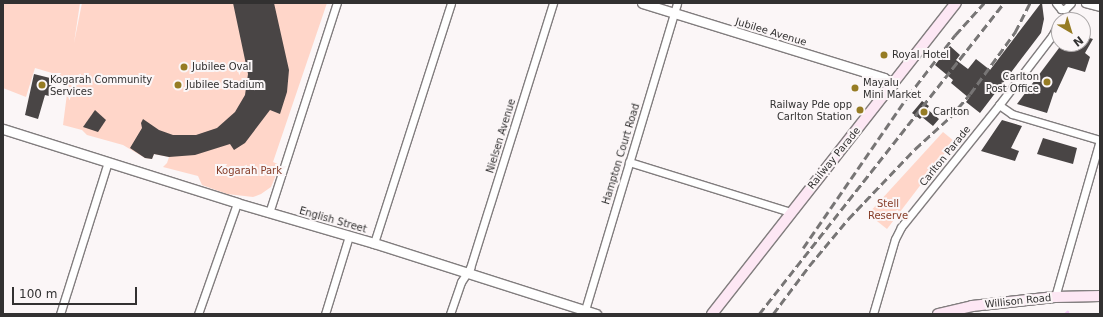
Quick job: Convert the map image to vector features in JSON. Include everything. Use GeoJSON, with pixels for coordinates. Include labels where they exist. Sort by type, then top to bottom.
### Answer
{"type":"FeatureCollection","features":[{"type":"Feature","properties":{"kind":"main road","name":"Railway Parade"},"geometry":{"type":"LineString","coordinates":[[712,314],[956,3]]}},
{"type":"Feature","properties":{"kind":"main road","name":"Willison Road"},"geometry":{"type":"LineString","coordinates":[[938,314],[972,306],[1055,297],[1100,296]]}},
{"type":"Feature","properties":{"kind":"street"},"geometry":{"type":"LineString","coordinates":[[269,213],[337,3]]}},
{"type":"Feature","properties":{"kind":"street"},"geometry":{"type":"LineString","coordinates":[[374,243],[451,3]]}},
{"type":"Feature","properties":{"kind":"street","name":"Nielsen Avenue"},"geometry":{"type":"LineString","coordinates":[[450,314],[461,282],[467,274],[553,3]]}},
{"type":"Feature","properties":{"kind":"street","name":"Jubilee Avenue"},"geometry":{"type":"LineString","coordinates":[[642,3],[884,78],[893,84]]}},
{"type":"Feature","properties":{"kind":"street","name":"Hampton Court Road"},"geometry":{"type":"LineString","coordinates":[[585,310],[677,3]]}},
{"type":"Feature","properties":{"kind":"street"},"geometry":{"type":"LineString","coordinates":[[1059,6],[1065,9],[1071,3]]}},
{"type":"Feature","properties":{"kind":"street"},"geometry":{"type":"LineString","coordinates":[[1085,3],[1100,7]]}},
{"type":"Feature","properties":{"kind":"street","name":"Carlton Parade"},"geometry":{"type":"LineString","coordinates":[[873,314],[895,239],[902,227],[1051,37]]}},
{"type":"Feature","properties":{"kind":"street"},"geometry":{"type":"LineString","coordinates":[[999,105],[1012,114],[1100,140],[1055,297]]}},
{"type":"Feature","properties":{"kind":"street","name":"English Street"},"geometry":{"type":"LineString","coordinates":[[3,129],[269,213],[374,243],[596,314]]}},
{"type":"Feature","properties":{"kind":"street"},"geometry":{"type":"LineString","coordinates":[[60,314],[108,162]]}},
{"type":"Feature","properties":{"kind":"street"},"geometry":{"type":"LineString","coordinates":[[629,162],[791,212]]}},
{"type":"Feature","properties":{"kind":"street"},"geometry":{"type":"LineString","coordinates":[[198,314],[237,203]]}},
{"type":"Feature","properties":{"kind":"street"},"geometry":{"type":"LineString","coordinates":[[325,314],[349,236]]}},
{"type":"Feature","properties":{"kind":"green space","name":"Jubilee Stadium"},"geometry":{"type":"Polygon","coordinates":[[[3,3],[80,3],[74,43],[82,3],[327,3],[273,162],[280,165],[271,187],[261,194],[253,197],[227,194],[202,185],[198,176],[163,167],[167,163],[169,157],[154,154],[152,159],[145,158],[123,145],[87,135],[82,130],[63,125],[69,78],[35,68],[26,97],[3,88],[3,3]]]}},
{"type":"Feature","properties":{"kind":"green space","name":"Stell Reserve"},"geometry":{"type":"Polygon","coordinates":[[[943,132],[954,141],[887,229],[868,214],[943,132]]]}},
{"type":"Feature","properties":{"kind":"building"},"geometry":{"type":"Polygon","coordinates":[[[233,3],[274,3],[289,70],[287,92],[280,114],[270,110],[245,143],[234,150],[230,144],[195,155],[169,157],[154,154],[152,159],[145,158],[130,148],[142,128],[141,123],[143,119],[159,130],[173,135],[196,135],[217,128],[235,112],[245,95],[248,74],[233,3]]]}},
{"type":"Feature","properties":{"kind":"building"},"geometry":{"type":"Polygon","coordinates":[[[1041,3],[1044,19],[1041,33],[980,113],[966,102],[969,98],[951,83],[953,80],[935,65],[950,46],[960,55],[956,60],[968,69],[976,59],[990,70],[1041,3]]]}},
{"type":"Feature","properties":{"kind":"building"},"geometry":{"type":"Polygon","coordinates":[[[1056,52],[1086,52],[1090,57],[1085,72],[1068,67],[1056,93],[1054,92],[1047,113],[1017,104],[1056,52]]]}},
{"type":"Feature","properties":{"kind":"building"},"geometry":{"type":"Polygon","coordinates":[[[34,74],[54,79],[49,96],[45,95],[38,119],[25,115],[34,74]]]}},
{"type":"Feature","properties":{"kind":"building"},"geometry":{"type":"Polygon","coordinates":[[[922,101],[929,106],[927,109],[939,119],[933,126],[922,117],[920,119],[912,113],[922,101]]]}},
{"type":"Feature","properties":{"kind":"building"},"geometry":{"type":"Polygon","coordinates":[[[95,110],[106,120],[98,132],[83,127],[95,110]]]}},
{"type":"Feature","properties":{"kind":"building"},"geometry":{"type":"Polygon","coordinates":[[[1002,120],[1022,126],[1011,148],[1019,151],[1015,161],[981,151],[1002,120]]]}},
{"type":"Feature","properties":{"kind":"building"},"geometry":{"type":"Polygon","coordinates":[[[1043,138],[1077,148],[1073,164],[1037,154],[1043,138]]]}},
{"type":"Feature","properties":{"kind":"railway"},"geometry":{"type":"LineString","coordinates":[[803,248],[908,96],[955,35],[984,3]]}},
{"type":"Feature","properties":{"kind":"railway"},"geometry":{"type":"LineString","coordinates":[[759,314],[1004,3]]}},
{"type":"Feature","properties":{"kind":"railway"},"geometry":{"type":"LineString","coordinates":[[773,314],[809,266],[848,219],[915,149],[950,117],[970,94],[1015,32],[1030,3]]}},
{"type":"Feature","properties":{"kind":"place","name":"Royal Hotel"},"geometry":{"type":"Point","coordinates":[884,55]}},
{"type":"Feature","properties":{"kind":"place","name":"Jubilee Oval"},"geometry":{"type":"Point","coordinates":[184,67]}},
{"type":"Feature","properties":{"kind":"place","name":"Carlton Post Office"},"geometry":{"type":"Point","coordinates":[1047,82]}},
{"type":"Feature","properties":{"kind":"place","name":"Kogarah Community Services"},"geometry":{"type":"Point","coordinates":[42,85]}},
{"type":"Feature","properties":{"kind":"place","name":"Jubilee Stadium"},"geometry":{"type":"Point","coordinates":[178,85]}},
{"type":"Feature","properties":{"kind":"place","name":"Mayalu Mini Market"},"geometry":{"type":"Point","coordinates":[855,88]}},
{"type":"Feature","properties":{"kind":"place","name":"Railway Pde opp Carlton Station"},"geometry":{"type":"Point","coordinates":[860,110]}},
{"type":"Feature","properties":{"kind":"place","name":"Carlton"},"geometry":{"type":"Point","coordinates":[924,112]}},
{"type":"Feature","properties":{"kind":"park label","name":"Kogarah Park"},"geometry":{"type":"Point","coordinates":[249,171]}}]}
